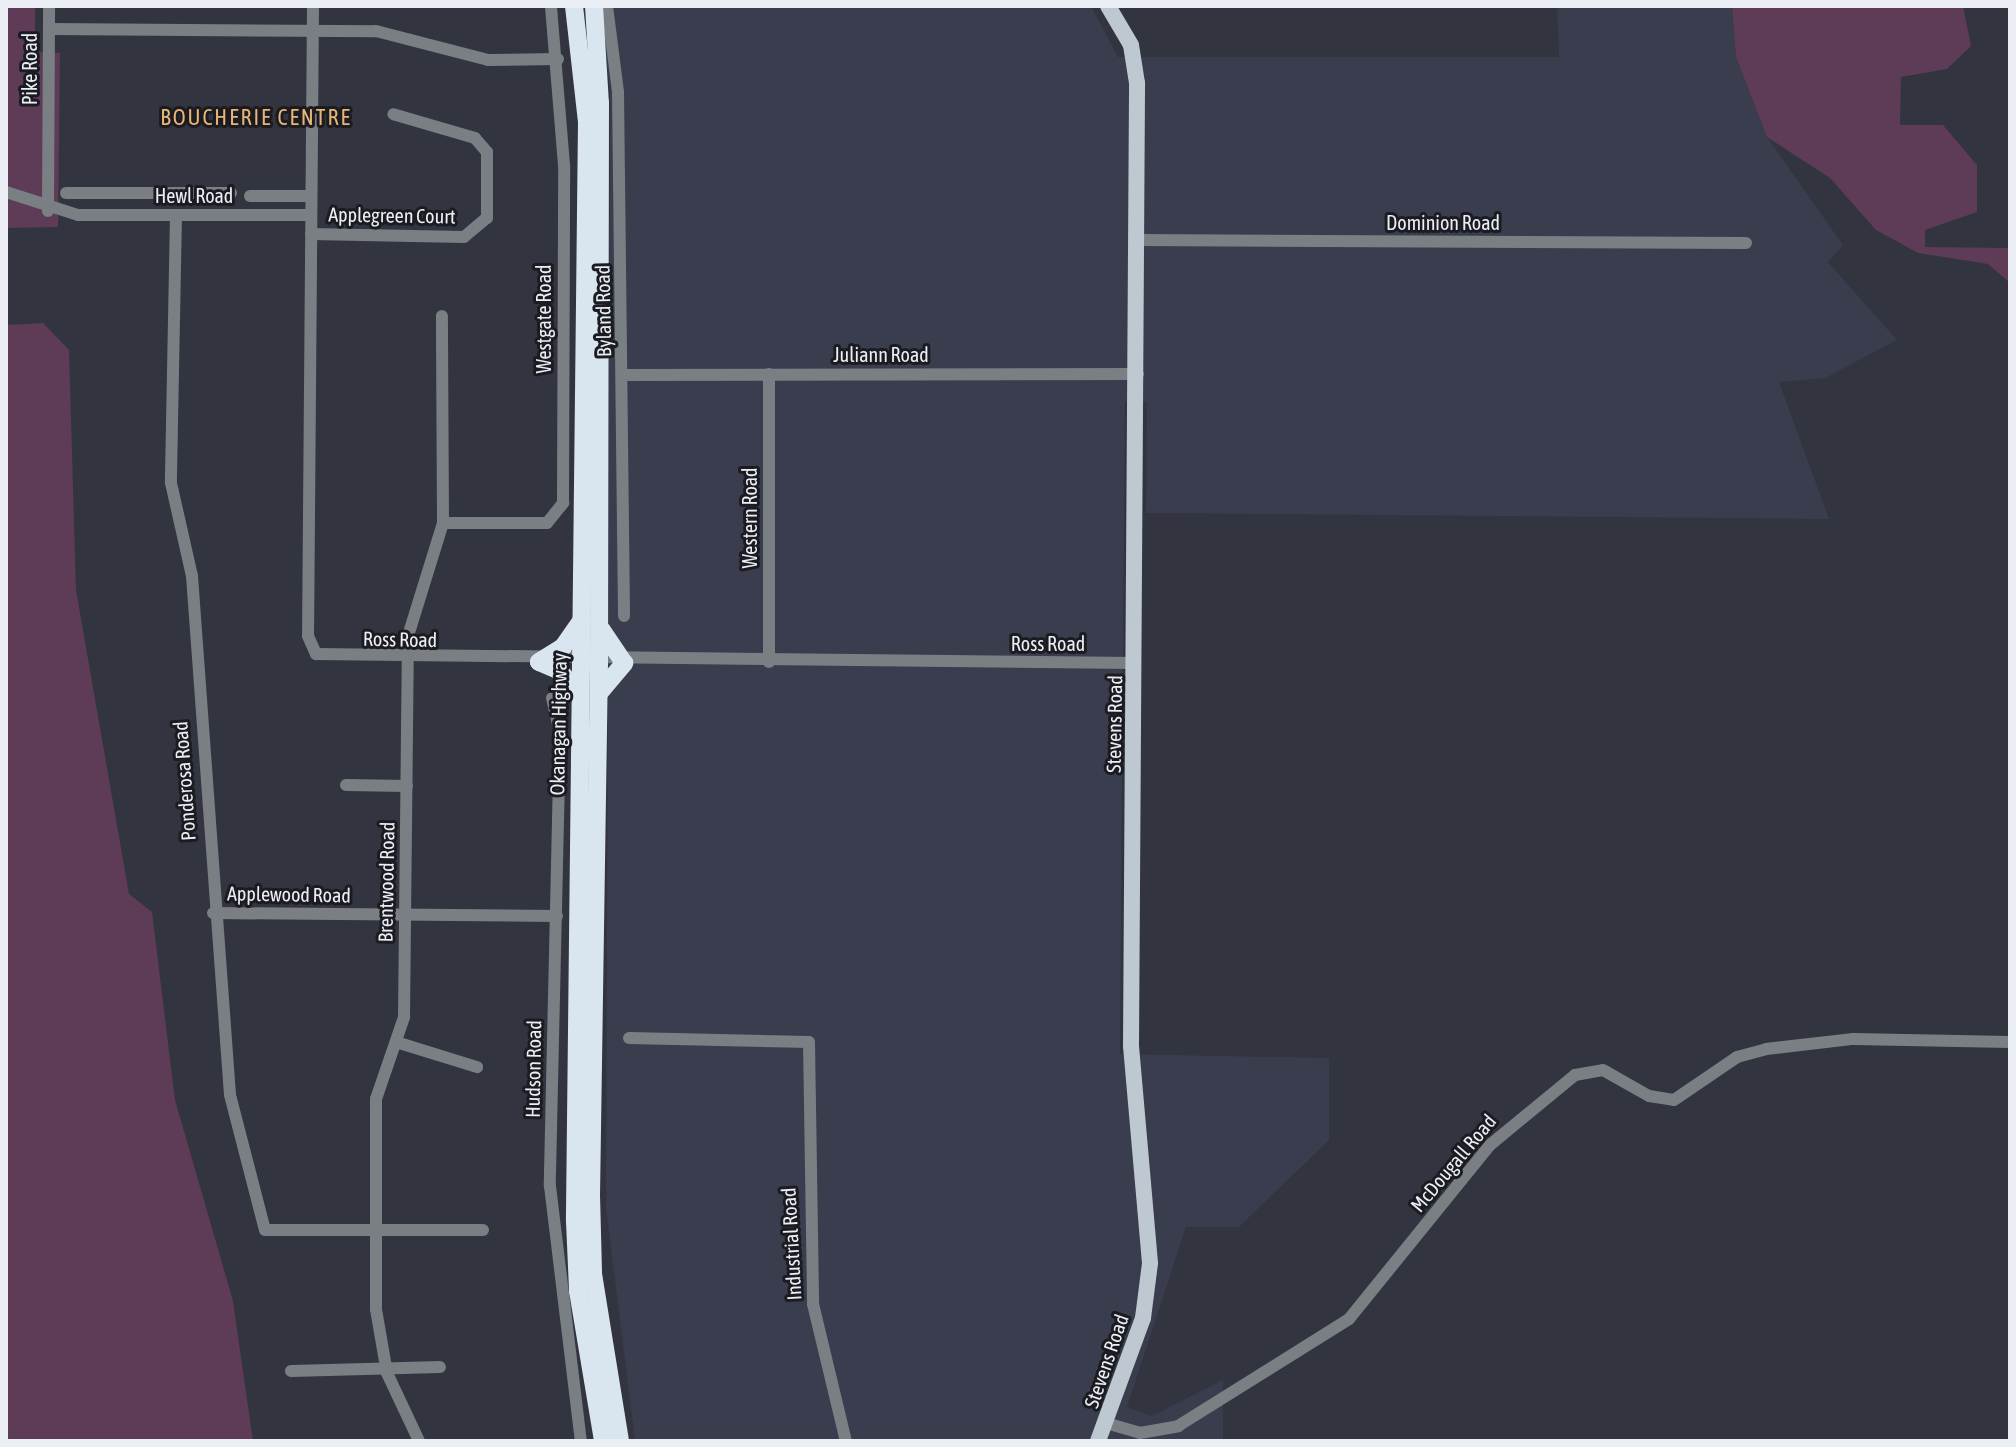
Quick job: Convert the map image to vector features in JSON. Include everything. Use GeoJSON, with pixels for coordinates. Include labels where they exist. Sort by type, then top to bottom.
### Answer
{"type":"FeatureCollection","features":[{"type":"Feature","properties":{"kind":"highway","name":"Okanagan Highway"},"geometry":{"type":"LineString","coordinates":[[574,6],[587,121],[593,1274],[620,1441]]}},
{"type":"Feature","properties":{"kind":"highway","name":"Okanagan Highway"},"geometry":{"type":"LineString","coordinates":[[590,623],[600,103],[594,6]]}},
{"type":"Feature","properties":{"kind":"highway"},"geometry":{"type":"LineString","coordinates":[[590,623],[624,663],[590,696],[560,671],[539,662],[563,647],[590,623]]}},
{"type":"Feature","properties":{"kind":"highway","name":"Okanagan Highway"},"geometry":{"type":"LineString","coordinates":[[590,696],[575,1221],[578,1291],[603,1441]]}},
{"type":"Feature","properties":{"kind":"main road","name":"Stevens Road"},"geometry":{"type":"LineString","coordinates":[[1098,1441],[1143,1318],[1150,1263],[1131,1046],[1138,374],[1136,63],[1108,6]]}},
{"type":"Feature","properties":{"kind":"street","name":"Pike Road"},"geometry":{"type":"LineString","coordinates":[[48,211],[49,6]]}},
{"type":"Feature","properties":{"kind":"street","name":"Ross Road"},"geometry":{"type":"LineString","coordinates":[[313,6],[308,636],[316,654],[590,663],[1134,663]]}},
{"type":"Feature","properties":{"kind":"street","name":"Westgate Road"},"geometry":{"type":"LineString","coordinates":[[443,523],[547,523],[563,503],[558,59],[551,6]]}},
{"type":"Feature","properties":{"kind":"street","name":"Byland Road"},"geometry":{"type":"LineString","coordinates":[[607,6],[618,92],[625,375],[624,616]]}},
{"type":"Feature","properties":{"kind":"street"},"geometry":{"type":"LineString","coordinates":[[49,29],[313,30],[421,37],[488,60],[558,59]]}},
{"type":"Feature","properties":{"kind":"street","name":"Applegreen Court"},"geometry":{"type":"LineString","coordinates":[[311,234],[464,237],[487,218],[487,152],[475,138],[393,114]]}},
{"type":"Feature","properties":{"kind":"street","name":"Hewl Road"},"geometry":{"type":"LineString","coordinates":[[6,192],[48,211],[78,215],[310,215]]}},
{"type":"Feature","properties":{"kind":"street","name":"Ponderosa Road"},"geometry":{"type":"LineString","coordinates":[[166,192],[172,215],[171,483],[192,576],[213,913],[230,1095],[265,1230],[377,1228]]}},
{"type":"Feature","properties":{"kind":"street","name":"Hewl Road"},"geometry":{"type":"LineString","coordinates":[[66,193],[231,193]]}},
{"type":"Feature","properties":{"kind":"street","name":"Hewl Road"},"geometry":{"type":"LineString","coordinates":[[250,196],[310,196]]}},
{"type":"Feature","properties":{"kind":"street","name":"Dominion Road"},"geometry":{"type":"LineString","coordinates":[[1138,240],[1746,243]]}},
{"type":"Feature","properties":{"kind":"street","name":"Brentwood Road"},"geometry":{"type":"LineString","coordinates":[[419,1441],[387,1373],[376,1309],[376,1099],[404,1017],[411,658],[408,636],[443,523],[442,316]]}},
{"type":"Feature","properties":{"kind":"street","name":"Western Road"},"geometry":{"type":"LineString","coordinates":[[769,374],[769,662]]}},
{"type":"Feature","properties":{"kind":"street","name":"Juliann Road"},"geometry":{"type":"LineString","coordinates":[[625,375],[1138,374]]}},
{"type":"Feature","properties":{"kind":"street","name":"Hudson Road"},"geometry":{"type":"LineString","coordinates":[[552,698],[560,732],[550,1186],[581,1441]]}},
{"type":"Feature","properties":{"kind":"street"},"geometry":{"type":"LineString","coordinates":[[346,785],[407,786]]}},
{"type":"Feature","properties":{"kind":"street","name":"Applewood Road"},"geometry":{"type":"LineString","coordinates":[[213,913],[557,916]]}},
{"type":"Feature","properties":{"kind":"street","name":"Industrial Road"},"geometry":{"type":"LineString","coordinates":[[629,1038],[809,1042],[813,1304],[846,1441]]}},
{"type":"Feature","properties":{"kind":"street","name":"McDougall Road"},"geometry":{"type":"LineString","coordinates":[[1106,1423],[1140,1433],[1178,1426],[1349,1319],[1490,1145],[1575,1075],[1603,1070],[1666,1100],[1737,1057],[1766,1049],[1853,1039],[2010,1042]]}},
{"type":"Feature","properties":{"kind":"street"},"geometry":{"type":"LineString","coordinates":[[396,1042],[477,1067]]}},
{"type":"Feature","properties":{"kind":"street"},"geometry":{"type":"LineString","coordinates":[[377,1228],[483,1230]]}},
{"type":"Feature","properties":{"kind":"street"},"geometry":{"type":"LineString","coordinates":[[291,1371],[387,1373],[440,1367]]}},
{"type":"Feature","properties":{"kind":"shaded area"},"geometry":{"type":"Polygon","coordinates":[[[6,6],[35,6],[35,52],[60,53],[58,227],[6,228],[6,6]]]}},
{"type":"Feature","properties":{"kind":"shaded area"},"geometry":{"type":"Polygon","coordinates":[[[601,6],[1091,6],[1118,57],[1559,57],[1557,6],[1732,6],[1736,57],[1767,137],[1843,245],[1828,262],[1897,340],[1825,378],[1779,382],[1829,519],[1146,513],[1147,402],[1125,402],[1120,1054],[1329,1058],[1329,1140],[1239,1227],[1186,1227],[1127,1407],[1152,1416],[1223,1380],[1223,1441],[635,1441],[606,1208],[610,94],[601,6]]]}},
{"type":"Feature","properties":{"kind":"shaded area"},"geometry":{"type":"Polygon","coordinates":[[[1732,6],[1963,6],[1971,46],[1947,69],[1901,77],[1900,125],[1943,125],[1977,165],[1977,212],[1925,230],[1925,247],[2010,248],[2010,283],[1988,264],[1918,253],[1876,230],[1830,178],[1767,137],[1736,57],[1732,6]]]}},
{"type":"Feature","properties":{"kind":"shaded area"},"geometry":{"type":"Polygon","coordinates":[[[43,323],[69,350],[76,590],[129,894],[152,912],[175,1100],[233,1301],[253,1441],[6,1441],[6,325],[43,323]]]}},
{"type":"Feature","properties":{"kind":"district","name":"BOUCHERIE CENTRE"},"geometry":{"type":"Point","coordinates":[256,118]}}]}
